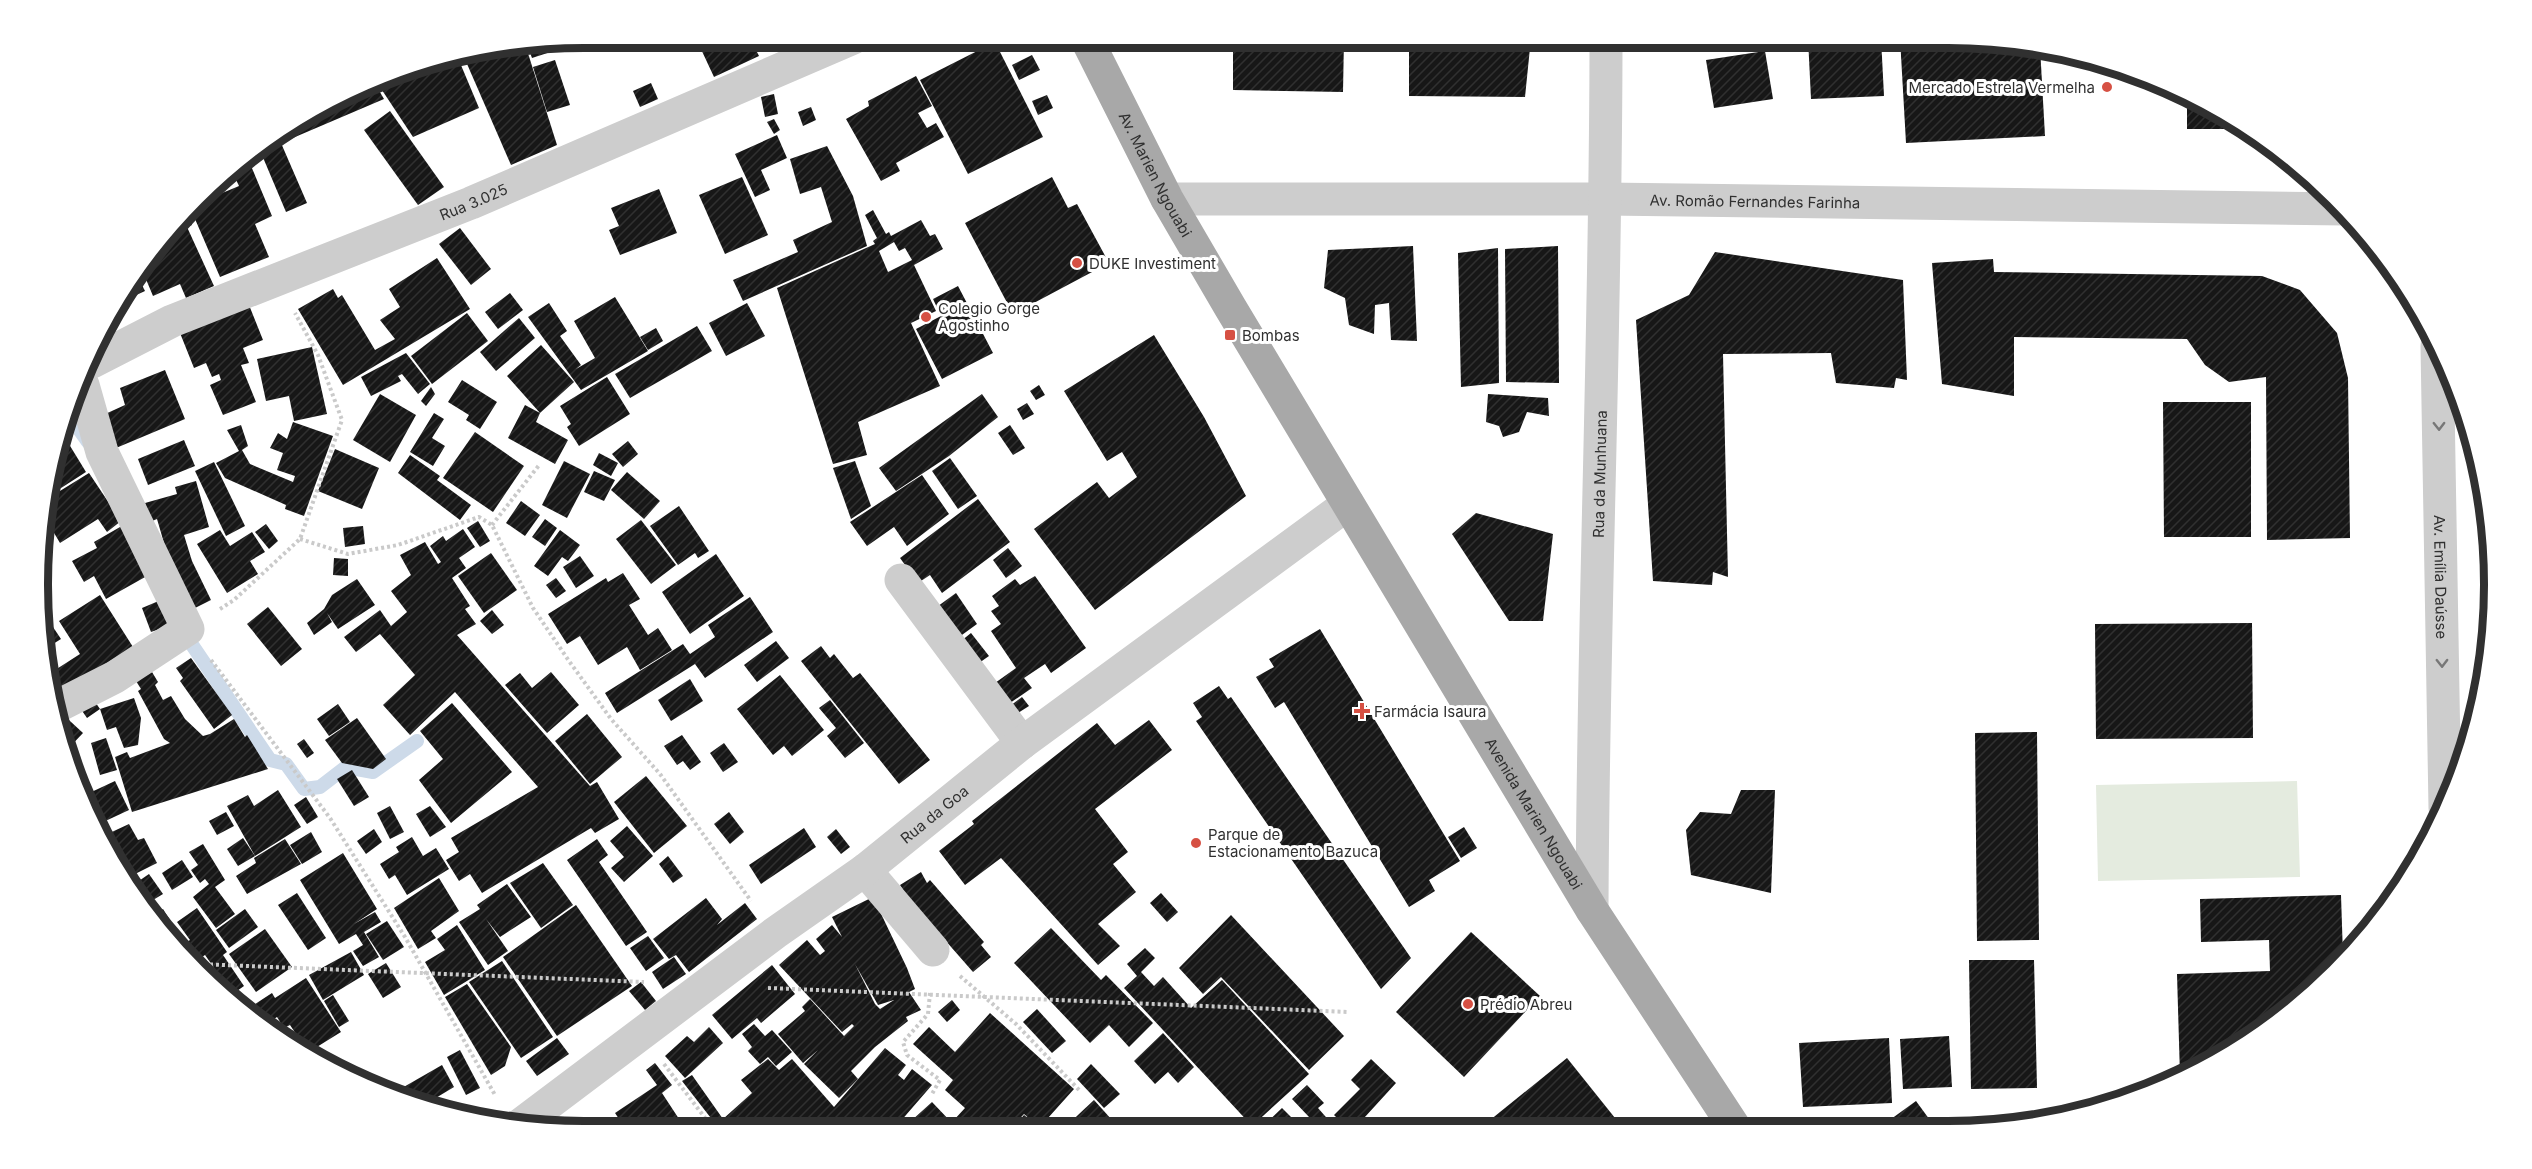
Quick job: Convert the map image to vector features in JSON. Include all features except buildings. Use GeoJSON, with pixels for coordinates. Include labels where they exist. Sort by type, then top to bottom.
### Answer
{"type":"FeatureCollection","features":[{"type":"Feature","properties":{"kind":"main road","name":"Av. Marien Ngouabi"},"geometry":{"type":"LineString","coordinates":[[1091,48],[1167,199],[1230,307]]}},
{"type":"Feature","properties":{"kind":"main road","name":"Avenida Marien Ngouabi"},"geometry":{"type":"LineString","coordinates":[[1230,307],[1592,910],[1730,1121]]}},
{"type":"Feature","properties":{"kind":"street","name":"Rua 3.025"},"geometry":{"type":"LineString","coordinates":[[98,359],[172,321],[471,203],[830,48]]}},
{"type":"Feature","properties":{"kind":"street","name":"Rua da Munhuana"},"geometry":{"type":"LineString","coordinates":[[1592,910],[1593,722],[1606,199],[1606,48]]}},
{"type":"Feature","properties":{"kind":"street","name":"Av. Romão Fernandes Farinha"},"geometry":{"type":"LineString","coordinates":[[1167,199],[1606,199],[2331,209]]}},
{"type":"Feature","properties":{"kind":"street","name":"Av. Emília Daússe"},"geometry":{"type":"LineString","coordinates":[[2438,368],[2445,786]]}},
{"type":"Feature","properties":{"kind":"street"},"geometry":{"type":"LineString","coordinates":[[62,704],[115,676],[188,629],[102,452],[85,390]]}},
{"type":"Feature","properties":{"kind":"street","name":"Rua da Goa"},"geometry":{"type":"LineString","coordinates":[[510,1115],[642,1035],[775,933],[865,870],[1022,743],[1348,504]]}},
{"type":"Feature","properties":{"kind":"street"},"geometry":{"type":"LineString","coordinates":[[901,580],[1022,743]]}},
{"type":"Feature","properties":{"kind":"street"},"geometry":{"type":"LineString","coordinates":[[865,870],[933,950]]}},
{"type":"Feature","properties":{"kind":"path"},"geometry":{"type":"LineString","coordinates":[[281,278],[296,316],[318,355],[342,420],[300,539],[234,600],[188,629],[330,818],[405,937],[510,1115]]}},
{"type":"Feature","properties":{"kind":"path"},"geometry":{"type":"LineString","coordinates":[[492,525],[540,464]]}},
{"type":"Feature","properties":{"kind":"path"},"geometry":{"type":"LineString","coordinates":[[300,539],[348,554],[398,545],[479,517],[492,525],[533,608],[568,661],[611,719],[660,774],[775,933]]}},
{"type":"Feature","properties":{"kind":"path"},"geometry":{"type":"LineString","coordinates":[[933,950],[1016,1024],[1081,1092]]}},
{"type":"Feature","properties":{"kind":"path"},"geometry":{"type":"LineString","coordinates":[[932,1094],[940,1080],[907,1055],[903,1042],[928,1014],[933,950]]}},
{"type":"Feature","properties":{"kind":"path"},"geometry":{"type":"LineString","coordinates":[[642,1035],[708,1121]]}},
{"type":"Feature","properties":{"kind":"shaded area"},"geometry":{"type":"Polygon","coordinates":[[[2297,781],[2300,877],[2098,881],[2096,785],[2297,781]]]}},
{"type":"Feature","properties":{"kind":"waterway"},"geometry":{"type":"LineString","coordinates":[[73,421],[88,442]]}},
{"type":"Feature","properties":{"kind":"waterway"},"geometry":{"type":"LineString","coordinates":[[182,630],[270,760],[286,764],[304,789],[320,787],[346,767],[373,772],[417,741]]}},
{"type":"Feature","properties":{"kind":"place","name":"Mercado Estrela Vermelha"},"geometry":{"type":"Point","coordinates":[2107,87]}},
{"type":"Feature","properties":{"kind":"place","name":"DUKE Investiment"},"geometry":{"type":"Point","coordinates":[1077,263]}},
{"type":"Feature","properties":{"kind":"place","name":"Colegio Gorge Agostinho"},"geometry":{"type":"Point","coordinates":[926,317]}},
{"type":"Feature","properties":{"kind":"place","name":"Bombas"},"geometry":{"type":"Point","coordinates":[1230,335]}},
{"type":"Feature","properties":{"kind":"place","name":"Farmácia Isaura"},"geometry":{"type":"Point","coordinates":[1362,711]}},
{"type":"Feature","properties":{"kind":"place","name":"Parque de Estacionamento Bazuca"},"geometry":{"type":"Point","coordinates":[1196,843]}},
{"type":"Feature","properties":{"kind":"place","name":"Prédio Abreu"},"geometry":{"type":"Point","coordinates":[1468,1004]}}]}
